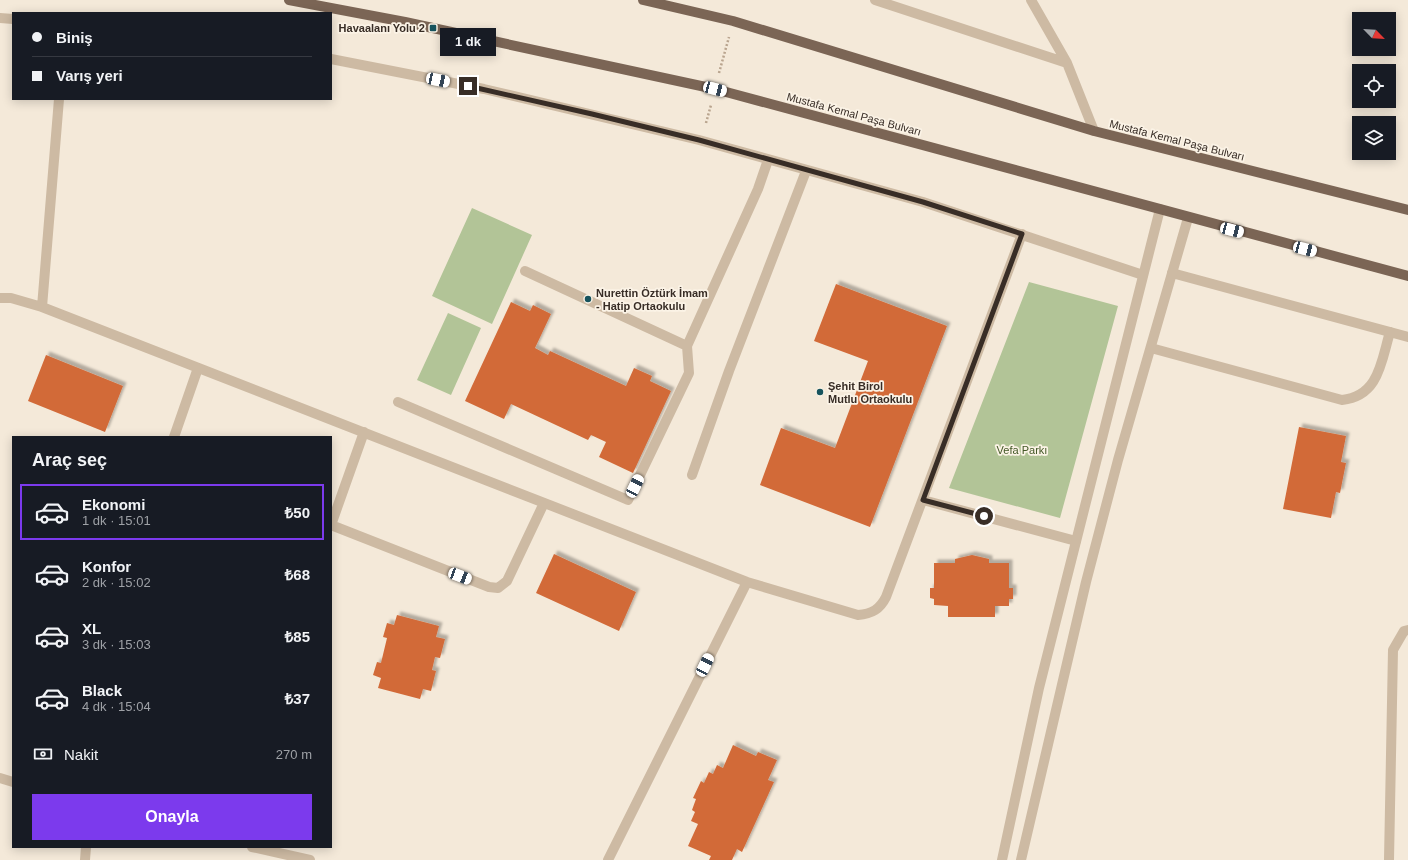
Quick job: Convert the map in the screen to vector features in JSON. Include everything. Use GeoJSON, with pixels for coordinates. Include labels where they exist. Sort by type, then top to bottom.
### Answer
{"type":"FeatureCollection","features":[{"type":"Feature","properties":{"kind":"main road","name":"Mustafa Kemal Paşa Bulvarı"},"geometry":{"type":"LineString","coordinates":[[289,0],[406,22],[715,89],[1160,209],[1188,218],[1408,276]]}},
{"type":"Feature","properties":{"kind":"main road","name":"Mustafa Kemal Paşa Bulvarı"},"geometry":{"type":"LineString","coordinates":[[642,0],[654,1],[733,21],[1094,131],[1408,210]]}},
{"type":"Feature","properties":{"kind":"street"},"geometry":{"type":"LineString","coordinates":[[875,0],[1067,63]]}},
{"type":"Feature","properties":{"kind":"street"},"geometry":{"type":"LineString","coordinates":[[1031,0],[1067,63],[1094,131]]}},
{"type":"Feature","properties":{"kind":"street"},"geometry":{"type":"LineString","coordinates":[[0,18],[12,19]]}},
{"type":"Feature","properties":{"kind":"street"},"geometry":{"type":"LineString","coordinates":[[332,59],[484,90],[699,140],[806,171],[923,202],[1143,275]]}},
{"type":"Feature","properties":{"kind":"street"},"geometry":{"type":"LineString","coordinates":[[42,307],[59,100]]}},
{"type":"Feature","properties":{"kind":"street"},"geometry":{"type":"LineString","coordinates":[[398,402],[628,500],[689,373],[687,346],[758,189],[768,160]]}},
{"type":"Feature","properties":{"kind":"street"},"geometry":{"type":"LineString","coordinates":[[692,475],[729,371],[806,171]]}},
{"type":"Feature","properties":{"kind":"street"},"geometry":{"type":"LineString","coordinates":[[1002,860],[1039,688],[1160,209]]}},
{"type":"Feature","properties":{"kind":"street"},"geometry":{"type":"LineString","coordinates":[[1021,860],[1088,574],[1118,460],[1188,218]]}},
{"type":"Feature","properties":{"kind":"street"},"geometry":{"type":"LineString","coordinates":[[0,298],[11,298],[42,307],[747,582],[858,615],[875,611],[882,605],[886,597],[1022,234]]}},
{"type":"Feature","properties":{"kind":"street"},"geometry":{"type":"LineString","coordinates":[[525,271],[687,346]]}},
{"type":"Feature","properties":{"kind":"street"},"geometry":{"type":"LineString","coordinates":[[1172,273],[1408,337]]}},
{"type":"Feature","properties":{"kind":"street"},"geometry":{"type":"LineString","coordinates":[[1151,348],[1342,400],[1352,399],[1369,389],[1378,372],[1390,332]]}},
{"type":"Feature","properties":{"kind":"street"},"geometry":{"type":"LineString","coordinates":[[174,436],[198,368]]}},
{"type":"Feature","properties":{"kind":"street"},"geometry":{"type":"LineString","coordinates":[[332,522],[364,432]]}},
{"type":"Feature","properties":{"kind":"street"},"geometry":{"type":"LineString","coordinates":[[923,500],[1076,541]]}},
{"type":"Feature","properties":{"kind":"street"},"geometry":{"type":"LineString","coordinates":[[332,525],[489,587],[498,588],[507,581],[544,503]]}},
{"type":"Feature","properties":{"kind":"street"},"geometry":{"type":"LineString","coordinates":[[608,860],[747,582]]}},
{"type":"Feature","properties":{"kind":"street"},"geometry":{"type":"LineString","coordinates":[[1389,860],[1393,650],[1404,631],[1408,630]]}},
{"type":"Feature","properties":{"kind":"street"},"geometry":{"type":"LineString","coordinates":[[0,778],[12,782]]}},
{"type":"Feature","properties":{"kind":"street"},"geometry":{"type":"LineString","coordinates":[[85,860],[86,848]]}},
{"type":"Feature","properties":{"kind":"street"},"geometry":{"type":"LineString","coordinates":[[256,848],[310,860]]}},
{"type":"Feature","properties":{"kind":"path"},"geometry":{"type":"LineString","coordinates":[[706,123],[733,21]]}},
{"type":"Feature","properties":{"kind":"green space"},"geometry":{"type":"Polygon","coordinates":[[[472,208],[532,235],[492,324],[432,296],[472,208]]]}},
{"type":"Feature","properties":{"kind":"green space","name":"Vefa Parkı"},"geometry":{"type":"Polygon","coordinates":[[[1029,282],[1118,306],[1060,518],[949,488],[1029,282]]]}},
{"type":"Feature","properties":{"kind":"green space"},"geometry":{"type":"Polygon","coordinates":[[[448,313],[481,328],[451,395],[417,380],[448,313]]]}},
{"type":"Feature","properties":{"kind":"building"},"geometry":{"type":"Polygon","coordinates":[[[836,284],[947,326],[870,527],[760,485],[781,428],[835,448],[868,361],[814,341],[836,284]]]}},
{"type":"Feature","properties":{"kind":"building"},"geometry":{"type":"Polygon","coordinates":[[[511,302],[530,311],[533,305],[551,314],[535,348],[548,355],[550,351],[626,386],[634,368],[652,376],[650,381],[671,391],[633,473],[599,457],[606,442],[591,435],[588,440],[511,404],[504,419],[465,401],[511,302]]]}},
{"type":"Feature","properties":{"kind":"building"},"geometry":{"type":"Polygon","coordinates":[[[46,355],[123,386],[105,432],[28,401],[46,355]]]}},
{"type":"Feature","properties":{"kind":"building"},"geometry":{"type":"Polygon","coordinates":[[[1299,427],[1346,436],[1341,462],[1346,463],[1340,493],[1336,492],[1331,518],[1283,509],[1299,427]]]}},
{"type":"Feature","properties":{"kind":"building"},"geometry":{"type":"Polygon","coordinates":[[[554,554],[636,592],[619,631],[536,593],[554,554]]]}},
{"type":"Feature","properties":{"kind":"building"},"geometry":{"type":"Polygon","coordinates":[[[972,555],[989,559],[989,563],[1009,563],[1009,588],[1013,588],[1013,599],[1009,599],[1009,606],[995,606],[995,617],[948,617],[948,606],[934,605],[934,599],[930,598],[930,588],[934,588],[934,563],[955,563],[955,559],[972,555]]]}},
{"type":"Feature","properties":{"kind":"building"},"geometry":{"type":"Polygon","coordinates":[[[397,615],[439,626],[436,637],[445,639],[440,658],[435,657],[432,670],[436,671],[431,691],[423,689],[420,699],[378,688],[381,678],[373,675],[377,662],[381,663],[387,638],[383,637],[387,623],[394,625],[397,615]]]}},
{"type":"Feature","properties":{"kind":"building"},"geometry":{"type":"Polygon","coordinates":[[[733,745],[756,756],[758,752],[777,760],[768,780],[774,782],[742,852],[737,849],[732,860],[709,860],[711,856],[688,846],[698,824],[691,821],[695,812],[692,810],[696,799],[693,798],[701,781],[704,783],[709,772],[713,774],[717,765],[723,768],[733,745]]]}},
{"type":"Feature","properties":{"kind":"place","name":"Havaalanı Yolu 2"},"geometry":{"type":"Point","coordinates":[433,28]}},
{"type":"Feature","properties":{"kind":"place","name":"Nurettin Öztürk İmam - Hatip Ortaokulu"},"geometry":{"type":"Point","coordinates":[588,299]}},
{"type":"Feature","properties":{"kind":"place","name":"Şehit Birol Mutlu Ortaokulu"},"geometry":{"type":"Point","coordinates":[820,392]}},
{"type":"Feature","properties":{"kind":"route"},"geometry":{"type":"LineString","coordinates":[[468,86],[699,140],[806,171],[923,202],[1022,234],[923,500],[984,516]]}}]}
